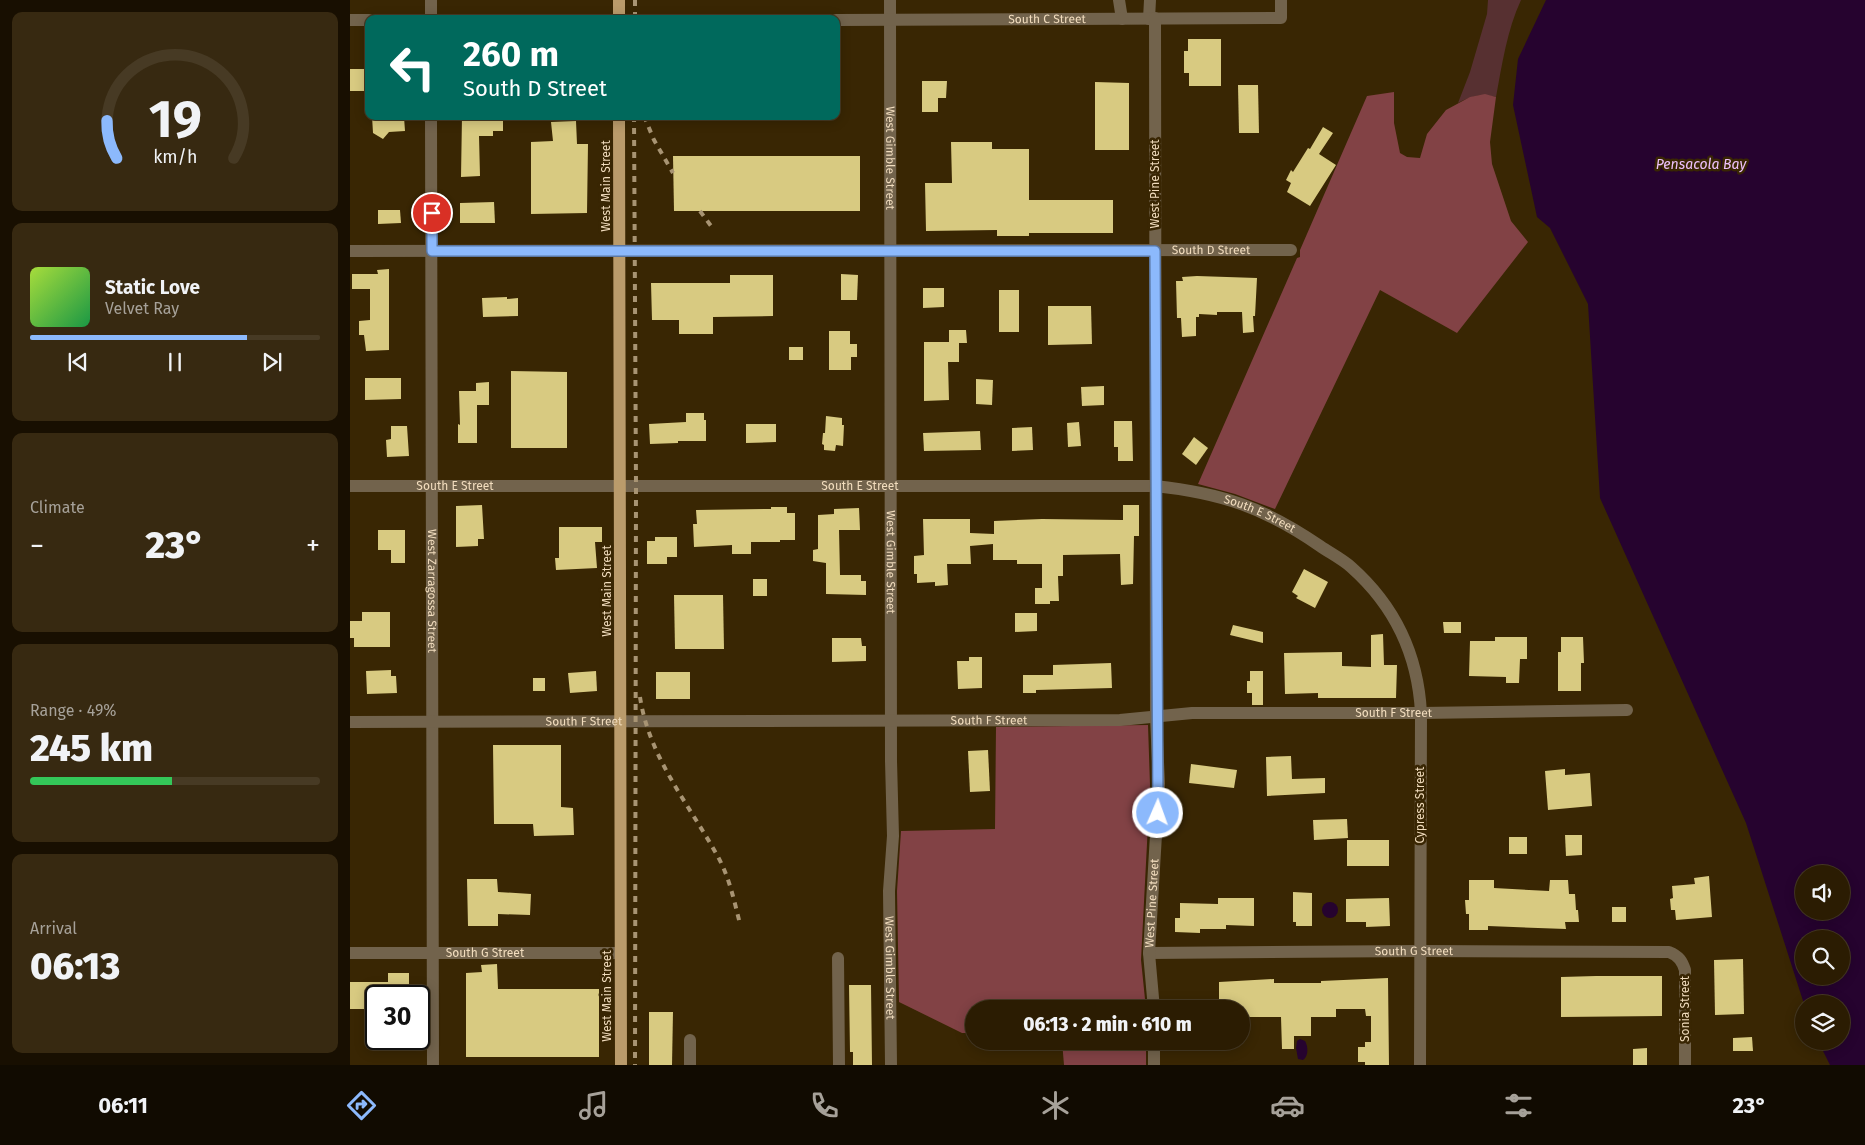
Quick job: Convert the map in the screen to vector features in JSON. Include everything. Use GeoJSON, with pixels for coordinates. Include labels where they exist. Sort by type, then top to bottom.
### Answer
{"type":"FeatureCollection","features":[{"type":"Feature","properties":{"kind":"main road"},"geometry":{"type":"LineString","coordinates":[[619,0],[619,15]]}},
{"type":"Feature","properties":{"kind":"main road","name":"West Main Street"},"geometry":{"type":"LineString","coordinates":[[619,120],[621,1065]]}},
{"type":"Feature","properties":{"kind":"street"},"geometry":{"type":"LineString","coordinates":[[431,0],[431,15]]}},
{"type":"Feature","properties":{"kind":"street","name":"West Gimble Street"},"geometry":{"type":"LineString","coordinates":[[890,0],[890,485],[893,836],[889,891],[892,1065]]}},
{"type":"Feature","properties":{"kind":"street"},"geometry":{"type":"LineString","coordinates":[[1119,0],[1122,19]]}},
{"type":"Feature","properties":{"kind":"street","name":"West Pine Street"},"geometry":{"type":"LineString","coordinates":[[1150,0],[1152,18],[1155,251],[1156,718],[1159,784],[1149,953],[1153,1000]]}},
{"type":"Feature","properties":{"kind":"street","name":"South C Street"},"geometry":{"type":"LineString","coordinates":[[840,20],[1280,18],[1281,0]]}},
{"type":"Feature","properties":{"kind":"street"},"geometry":{"type":"LineString","coordinates":[[350,20],[365,20]]}},
{"type":"Feature","properties":{"kind":"street","name":"West Zarragossa Street"},"geometry":{"type":"LineString","coordinates":[[431,120],[433,1065]]}},
{"type":"Feature","properties":{"kind":"street","name":"South D Street"},"geometry":{"type":"LineString","coordinates":[[350,252],[1292,250]]}},
{"type":"Feature","properties":{"kind":"street","name":"South E Street"},"geometry":{"type":"LineString","coordinates":[[350,486],[1155,486],[1187,489],[1210,494],[1251,507],[1291,526],[1350,566]]}},
{"type":"Feature","properties":{"kind":"street","name":"Cypress Street"},"geometry":{"type":"LineString","coordinates":[[1350,566],[1385,603],[1400,627],[1411,652],[1417,676],[1421,713],[1420,1065]]}},
{"type":"Feature","properties":{"kind":"street","name":"South F Street"},"geometry":{"type":"LineString","coordinates":[[350,722],[1120,720],[1192,713],[1421,713],[1627,710]]}},
{"type":"Feature","properties":{"kind":"street","name":"South G Street"},"geometry":{"type":"LineString","coordinates":[[1149,953],[1669,952],[1677,956]]}},
{"type":"Feature","properties":{"kind":"street","name":"South G Street"},"geometry":{"type":"LineString","coordinates":[[350,953],[620,953]]}},
{"type":"Feature","properties":{"kind":"street","name":"Sonia Street"},"geometry":{"type":"LineString","coordinates":[[1677,956],[1683,962],[1686,970],[1685,1065]]}},
{"type":"Feature","properties":{"kind":"street"},"geometry":{"type":"LineString","coordinates":[[838,958],[839,1065]]}},
{"type":"Feature","properties":{"kind":"street"},"geometry":{"type":"LineString","coordinates":[[690,1040],[690,1065]]}},
{"type":"Feature","properties":{"kind":"street"},"geometry":{"type":"LineString","coordinates":[[1154,1050],[1154,1065]]}},
{"type":"Feature","properties":{"kind":"shaded area"},"geometry":{"type":"Polygon","coordinates":[[[1488,0],[1521,0],[1509,35],[1496,97],[1477,96],[1458,103],[1470,72],[1487,14],[1488,0]]]}},
{"type":"Feature","properties":{"kind":"shaded area"},"geometry":{"type":"Polygon","coordinates":[[[1394,92],[1394,123],[1400,153],[1407,157],[1420,158],[1427,134],[1446,110],[1470,97],[1485,94],[1496,97],[1490,142],[1492,164],[1511,221],[1528,242],[1457,333],[1380,290],[1275,509],[1235,494],[1198,484],[1297,258],[1300,257],[1300,250],[1367,96],[1394,92]]]}},
{"type":"Feature","properties":{"kind":"shaded area"},"geometry":{"type":"Polygon","coordinates":[[[1148,725],[1150,785],[1141,960],[1145,1000],[965,1000],[965,1033],[899,1002],[897,891],[901,831],[995,829],[996,727],[1148,725]]]}},
{"type":"Feature","properties":{"kind":"shaded area"},"geometry":{"type":"Polygon","coordinates":[[[1063,1050],[1146,1050],[1146,1065],[1064,1065],[1063,1050]]]}},
{"type":"Feature","properties":{"kind":"water","name":"Pensacola Bay"},"geometry":{"type":"Polygon","coordinates":[[[1546,0],[1865,0],[1865,1065],[1830,1065],[1822,1050],[1850,1050],[1850,995],[1801,995],[1798,985],[1850,985],[1850,930],[1795,930],[1795,976],[1746,823],[1600,498],[1588,304],[1550,228],[1537,217],[1513,105],[1518,59],[1546,0]]]}},
{"type":"Feature","properties":{"kind":"water"},"geometry":{"type":"Polygon","coordinates":[[[1327,902],[1333,902],[1338,907],[1336,916],[1327,918],[1322,913],[1322,907],[1327,902]]]}},
{"type":"Feature","properties":{"kind":"water"},"geometry":{"type":"Polygon","coordinates":[[[1300,1039],[1305,1041],[1307,1048],[1307,1054],[1303,1060],[1298,1059],[1296,1048],[1297,1041],[1300,1039]]]}},
{"type":"Feature","properties":{"kind":"building"},"geometry":{"type":"Polygon","coordinates":[[[1188,39],[1221,39],[1221,86],[1189,86],[1189,73],[1184,73],[1184,51],[1188,51],[1188,39]]]}},
{"type":"Feature","properties":{"kind":"building"},"geometry":{"type":"Polygon","coordinates":[[[350,69],[365,69],[365,91],[350,91],[350,69]]]}},
{"type":"Feature","properties":{"kind":"building"},"geometry":{"type":"Polygon","coordinates":[[[922,81],[947,81],[946,98],[938,98],[938,112],[922,112],[922,81]]]}},
{"type":"Feature","properties":{"kind":"building"},"geometry":{"type":"Polygon","coordinates":[[[1095,82],[1129,83],[1129,150],[1095,150],[1095,82]]]}},
{"type":"Feature","properties":{"kind":"building"},"geometry":{"type":"Polygon","coordinates":[[[1238,85],[1258,85],[1259,133],[1239,133],[1238,85]]]}},
{"type":"Feature","properties":{"kind":"building"},"geometry":{"type":"Polygon","coordinates":[[[372,120],[404,120],[405,131],[389,132],[383,139],[373,133],[372,120]]]}},
{"type":"Feature","properties":{"kind":"building"},"geometry":{"type":"Polygon","coordinates":[[[462,120],[503,120],[503,131],[493,131],[493,136],[479,136],[480,176],[461,177],[462,120]]]}},
{"type":"Feature","properties":{"kind":"building"},"geometry":{"type":"Polygon","coordinates":[[[576,121],[577,144],[588,144],[587,213],[531,214],[531,142],[553,141],[551,122],[576,121]]]}},
{"type":"Feature","properties":{"kind":"building"},"geometry":{"type":"Polygon","coordinates":[[[1323,127],[1333,133],[1319,154],[1336,165],[1310,206],[1287,192],[1291,183],[1286,180],[1291,170],[1293,172],[1308,148],[1310,149],[1323,127]]]}},
{"type":"Feature","properties":{"kind":"building"},"geometry":{"type":"Polygon","coordinates":[[[951,142],[992,142],[992,149],[1029,149],[1029,200],[1113,200],[1113,233],[1029,233],[1029,236],[997,236],[997,230],[926,231],[925,183],[952,183],[951,142]]]}},
{"type":"Feature","properties":{"kind":"building"},"geometry":{"type":"Polygon","coordinates":[[[673,156],[860,156],[860,211],[674,211],[673,156]]]}},
{"type":"Feature","properties":{"kind":"building"},"geometry":{"type":"Polygon","coordinates":[[[494,202],[495,223],[460,223],[460,203],[494,202]]]}},
{"type":"Feature","properties":{"kind":"building"},"geometry":{"type":"Polygon","coordinates":[[[378,210],[400,210],[401,223],[378,224],[378,210]]]}},
{"type":"Feature","properties":{"kind":"building"},"geometry":{"type":"Polygon","coordinates":[[[389,269],[389,350],[366,351],[364,335],[359,335],[359,321],[370,320],[370,289],[352,289],[352,274],[378,274],[377,270],[389,269]]]}},
{"type":"Feature","properties":{"kind":"building"},"geometry":{"type":"Polygon","coordinates":[[[841,274],[858,275],[857,300],[841,300],[841,274]]]}},
{"type":"Feature","properties":{"kind":"building"},"geometry":{"type":"Polygon","coordinates":[[[730,275],[773,275],[773,316],[713,317],[713,334],[679,334],[679,320],[652,320],[651,283],[730,283],[730,275]]]}},
{"type":"Feature","properties":{"kind":"building"},"geometry":{"type":"Polygon","coordinates":[[[1182,277],[1257,278],[1255,316],[1253,316],[1254,332],[1243,333],[1242,312],[1217,312],[1217,315],[1199,314],[1199,317],[1196,317],[1196,336],[1182,337],[1181,318],[1177,318],[1176,281],[1183,281],[1182,277]]]}},
{"type":"Feature","properties":{"kind":"building"},"geometry":{"type":"Polygon","coordinates":[[[923,288],[944,288],[944,307],[923,308],[923,288]]]}},
{"type":"Feature","properties":{"kind":"building"},"geometry":{"type":"Polygon","coordinates":[[[999,290],[1019,290],[1019,332],[999,332],[999,290]]]}},
{"type":"Feature","properties":{"kind":"building"},"geometry":{"type":"Polygon","coordinates":[[[507,297],[507,299],[518,298],[518,316],[483,317],[482,298],[507,297]]]}},
{"type":"Feature","properties":{"kind":"building"},"geometry":{"type":"Polygon","coordinates":[[[1048,306],[1091,306],[1092,344],[1048,345],[1048,306]]]}},
{"type":"Feature","properties":{"kind":"building"},"geometry":{"type":"Polygon","coordinates":[[[949,330],[966,330],[967,343],[959,343],[959,362],[948,362],[949,400],[924,401],[924,342],[949,342],[949,330]]]}},
{"type":"Feature","properties":{"kind":"building"},"geometry":{"type":"Polygon","coordinates":[[[829,331],[850,331],[850,344],[857,344],[857,357],[851,357],[851,370],[829,370],[829,331]]]}},
{"type":"Feature","properties":{"kind":"building"},"geometry":{"type":"Polygon","coordinates":[[[789,347],[803,347],[803,360],[789,360],[789,347]]]}},
{"type":"Feature","properties":{"kind":"building"},"geometry":{"type":"Polygon","coordinates":[[[511,371],[567,372],[567,448],[511,448],[511,371]]]}},
{"type":"Feature","properties":{"kind":"building"},"geometry":{"type":"Polygon","coordinates":[[[365,378],[401,378],[401,399],[365,400],[365,378]]]}},
{"type":"Feature","properties":{"kind":"building"},"geometry":{"type":"Polygon","coordinates":[[[976,379],[993,380],[992,405],[976,404],[976,379]]]}},
{"type":"Feature","properties":{"kind":"building"},"geometry":{"type":"Polygon","coordinates":[[[489,382],[489,405],[477,405],[477,443],[458,443],[458,424],[460,425],[459,391],[476,391],[476,383],[489,382]]]}},
{"type":"Feature","properties":{"kind":"building"},"geometry":{"type":"Polygon","coordinates":[[[1104,386],[1104,405],[1082,406],[1081,387],[1104,386]]]}},
{"type":"Feature","properties":{"kind":"building"},"geometry":{"type":"Polygon","coordinates":[[[686,413],[704,413],[706,441],[650,444],[649,424],[686,422],[686,413]]]}},
{"type":"Feature","properties":{"kind":"building"},"geometry":{"type":"Polygon","coordinates":[[[826,416],[842,418],[842,425],[844,425],[843,446],[836,445],[835,451],[824,450],[824,445],[822,444],[826,416]]]}},
{"type":"Feature","properties":{"kind":"building"},"geometry":{"type":"Polygon","coordinates":[[[1114,421],[1132,421],[1133,461],[1118,461],[1118,447],[1114,447],[1114,421]]]}},
{"type":"Feature","properties":{"kind":"building"},"geometry":{"type":"Polygon","coordinates":[[[1079,422],[1081,446],[1068,447],[1067,423],[1079,422]]]}},
{"type":"Feature","properties":{"kind":"building"},"geometry":{"type":"Polygon","coordinates":[[[746,424],[776,424],[776,442],[746,443],[746,424]]]}},
{"type":"Feature","properties":{"kind":"building"},"geometry":{"type":"Polygon","coordinates":[[[391,426],[407,426],[409,456],[387,457],[386,440],[391,439],[391,426]]]}},
{"type":"Feature","properties":{"kind":"building"},"geometry":{"type":"Polygon","coordinates":[[[1032,427],[1033,450],[1012,451],[1012,428],[1032,427]]]}},
{"type":"Feature","properties":{"kind":"building"},"geometry":{"type":"Polygon","coordinates":[[[980,431],[981,450],[924,451],[923,433],[980,431]]]}},
{"type":"Feature","properties":{"kind":"building"},"geometry":{"type":"Polygon","coordinates":[[[1194,437],[1208,448],[1196,465],[1182,454],[1194,437]]]}},
{"type":"Feature","properties":{"kind":"building"},"geometry":{"type":"Polygon","coordinates":[[[482,505],[484,539],[478,539],[478,546],[456,547],[456,506],[482,505]]]}},
{"type":"Feature","properties":{"kind":"building"},"geometry":{"type":"Polygon","coordinates":[[[1123,505],[1139,505],[1139,536],[1134,536],[1133,584],[1121,585],[1120,554],[1063,555],[1063,576],[1058,576],[1059,601],[1050,601],[1050,604],[1035,604],[1035,588],[1042,588],[1042,564],[1017,564],[1017,560],[993,560],[993,544],[970,546],[971,564],[947,564],[948,585],[935,586],[935,582],[917,583],[917,574],[914,574],[914,556],[924,555],[923,519],[970,519],[970,533],[994,534],[994,521],[1042,519],[1123,520],[1123,505]]]}},
{"type":"Feature","properties":{"kind":"building"},"geometry":{"type":"Polygon","coordinates":[[[771,507],[787,507],[787,513],[795,513],[795,540],[751,542],[751,554],[732,554],[732,545],[694,547],[693,524],[697,524],[696,510],[771,509],[771,507]]]}},
{"type":"Feature","properties":{"kind":"building"},"geometry":{"type":"Polygon","coordinates":[[[859,508],[860,530],[839,530],[840,575],[861,575],[861,581],[866,581],[866,595],[826,594],[826,563],[813,561],[813,550],[818,549],[818,515],[834,514],[834,509],[859,508]]]}},
{"type":"Feature","properties":{"kind":"building"},"geometry":{"type":"Polygon","coordinates":[[[559,527],[602,527],[602,542],[595,542],[597,568],[556,570],[555,558],[559,558],[559,527]]]}},
{"type":"Feature","properties":{"kind":"building"},"geometry":{"type":"Polygon","coordinates":[[[378,530],[405,530],[405,563],[391,563],[391,550],[378,550],[378,530]]]}},
{"type":"Feature","properties":{"kind":"building"},"geometry":{"type":"Polygon","coordinates":[[[655,537],[677,537],[677,557],[667,557],[667,564],[647,564],[647,541],[655,541],[655,537]]]}},
{"type":"Feature","properties":{"kind":"building"},"geometry":{"type":"Polygon","coordinates":[[[1304,569],[1328,582],[1315,608],[1296,598],[1298,596],[1292,592],[1304,569]]]}},
{"type":"Feature","properties":{"kind":"building"},"geometry":{"type":"Polygon","coordinates":[[[753,579],[767,579],[767,596],[753,596],[753,579]]]}},
{"type":"Feature","properties":{"kind":"building"},"geometry":{"type":"Polygon","coordinates":[[[674,595],[723,595],[724,649],[675,649],[674,595]]]}},
{"type":"Feature","properties":{"kind":"building"},"geometry":{"type":"Polygon","coordinates":[[[362,612],[390,612],[390,647],[354,647],[354,638],[350,638],[350,621],[362,621],[362,612]]]}},
{"type":"Feature","properties":{"kind":"building"},"geometry":{"type":"Polygon","coordinates":[[[1015,613],[1037,613],[1037,631],[1015,632],[1015,613]]]}},
{"type":"Feature","properties":{"kind":"building"},"geometry":{"type":"Polygon","coordinates":[[[1443,622],[1461,622],[1461,633],[1444,633],[1443,622]]]}},
{"type":"Feature","properties":{"kind":"building"},"geometry":{"type":"Polygon","coordinates":[[[1233,625],[1263,632],[1263,643],[1230,635],[1233,625]]]}},
{"type":"Feature","properties":{"kind":"building"},"geometry":{"type":"Polygon","coordinates":[[[1383,634],[1384,665],[1397,665],[1396,698],[1318,698],[1318,693],[1285,694],[1284,653],[1342,652],[1342,666],[1371,667],[1371,635],[1383,634]]]}},
{"type":"Feature","properties":{"kind":"building"},"geometry":{"type":"Polygon","coordinates":[[[1495,637],[1527,637],[1527,659],[1520,659],[1519,683],[1506,683],[1506,677],[1469,676],[1470,641],[1495,641],[1495,637]]]}},
{"type":"Feature","properties":{"kind":"building"},"geometry":{"type":"Polygon","coordinates":[[[1561,637],[1583,637],[1584,663],[1581,663],[1581,691],[1558,691],[1558,652],[1561,652],[1561,637]]]}},
{"type":"Feature","properties":{"kind":"building"},"geometry":{"type":"Polygon","coordinates":[[[832,638],[861,638],[862,646],[866,646],[866,661],[832,662],[832,638]]]}},
{"type":"Feature","properties":{"kind":"building"},"geometry":{"type":"Polygon","coordinates":[[[969,657],[982,657],[982,688],[958,689],[957,661],[969,661],[969,657]]]}},
{"type":"Feature","properties":{"kind":"building"},"geometry":{"type":"Polygon","coordinates":[[[1111,663],[1112,688],[1036,690],[1036,693],[1023,693],[1023,675],[1053,675],[1053,665],[1111,663]]]}},
{"type":"Feature","properties":{"kind":"building"},"geometry":{"type":"Polygon","coordinates":[[[391,670],[391,676],[396,676],[397,693],[367,694],[366,671],[391,670]]]}},
{"type":"Feature","properties":{"kind":"building"},"geometry":{"type":"Polygon","coordinates":[[[596,671],[597,691],[570,693],[568,673],[596,671]]]}},
{"type":"Feature","properties":{"kind":"building"},"geometry":{"type":"Polygon","coordinates":[[[1250,671],[1263,671],[1263,705],[1252,705],[1252,693],[1247,693],[1247,681],[1250,681],[1250,671]]]}},
{"type":"Feature","properties":{"kind":"building"},"geometry":{"type":"Polygon","coordinates":[[[656,672],[690,672],[690,699],[656,699],[656,672]]]}},
{"type":"Feature","properties":{"kind":"building"},"geometry":{"type":"Polygon","coordinates":[[[533,678],[545,678],[545,691],[533,691],[533,678]]]}},
{"type":"Feature","properties":{"kind":"building"},"geometry":{"type":"Polygon","coordinates":[[[493,745],[561,745],[561,807],[573,808],[574,835],[534,836],[533,824],[494,824],[493,745]]]}},
{"type":"Feature","properties":{"kind":"building"},"geometry":{"type":"Polygon","coordinates":[[[988,750],[990,791],[970,792],[968,751],[988,750]]]}},
{"type":"Feature","properties":{"kind":"building"},"geometry":{"type":"Polygon","coordinates":[[[1291,756],[1292,779],[1325,778],[1325,793],[1267,796],[1266,757],[1291,756]]]}},
{"type":"Feature","properties":{"kind":"building"},"geometry":{"type":"Polygon","coordinates":[[[1191,764],[1237,770],[1234,788],[1189,783],[1191,764]]]}},
{"type":"Feature","properties":{"kind":"building"},"geometry":{"type":"Polygon","coordinates":[[[1565,769],[1565,775],[1590,773],[1592,806],[1548,810],[1545,771],[1565,769]]]}},
{"type":"Feature","properties":{"kind":"building"},"geometry":{"type":"Polygon","coordinates":[[[1347,819],[1348,838],[1314,840],[1313,820],[1347,819]]]}},
{"type":"Feature","properties":{"kind":"building"},"geometry":{"type":"Polygon","coordinates":[[[1565,835],[1582,835],[1582,855],[1566,856],[1565,835]]]}},
{"type":"Feature","properties":{"kind":"building"},"geometry":{"type":"Polygon","coordinates":[[[1509,837],[1527,837],[1527,854],[1509,854],[1509,837]]]}},
{"type":"Feature","properties":{"kind":"building"},"geometry":{"type":"Polygon","coordinates":[[[1347,840],[1389,840],[1389,866],[1347,866],[1347,840]]]}},
{"type":"Feature","properties":{"kind":"building"},"geometry":{"type":"Polygon","coordinates":[[[1709,876],[1712,917],[1676,920],[1675,910],[1671,910],[1672,886],[1695,884],[1694,878],[1709,876]]]}},
{"type":"Feature","properties":{"kind":"building"},"geometry":{"type":"Polygon","coordinates":[[[467,879],[497,879],[498,892],[531,894],[530,915],[498,914],[498,926],[468,926],[467,879]]]}},
{"type":"Feature","properties":{"kind":"building"},"geometry":{"type":"Polygon","coordinates":[[[1469,880],[1494,880],[1494,888],[1549,891],[1550,880],[1568,880],[1569,894],[1575,894],[1579,922],[1565,922],[1566,929],[1488,926],[1488,930],[1469,930],[1469,914],[1466,914],[1465,900],[1469,900],[1469,880]]]}},
{"type":"Feature","properties":{"kind":"building"},"geometry":{"type":"Polygon","coordinates":[[[1293,892],[1312,893],[1312,926],[1296,926],[1296,922],[1293,922],[1293,892]]]}},
{"type":"Feature","properties":{"kind":"building"},"geometry":{"type":"Polygon","coordinates":[[[1218,898],[1254,898],[1254,926],[1226,925],[1226,929],[1200,929],[1200,933],[1175,932],[1175,918],[1180,918],[1180,903],[1218,904],[1218,898]]]}},
{"type":"Feature","properties":{"kind":"building"},"geometry":{"type":"Polygon","coordinates":[[[1389,898],[1390,926],[1366,927],[1366,922],[1346,922],[1346,899],[1389,898]]]}},
{"type":"Feature","properties":{"kind":"building"},"geometry":{"type":"Polygon","coordinates":[[[1612,907],[1626,907],[1626,922],[1612,922],[1612,907]]]}},
{"type":"Feature","properties":{"kind":"building"},"geometry":{"type":"Polygon","coordinates":[[[1743,959],[1744,1014],[1715,1015],[1714,960],[1743,959]]]}},
{"type":"Feature","properties":{"kind":"building"},"geometry":{"type":"Polygon","coordinates":[[[497,964],[498,989],[599,989],[599,1057],[466,1057],[466,973],[482,972],[481,965],[497,964]]]}},
{"type":"Feature","properties":{"kind":"building"},"geometry":{"type":"Polygon","coordinates":[[[388,973],[409,973],[409,985],[365,985],[365,1009],[350,1009],[350,982],[388,982],[388,973]]]}},
{"type":"Feature","properties":{"kind":"building"},"geometry":{"type":"Polygon","coordinates":[[[1662,976],[1662,1016],[1561,1017],[1561,977],[1662,976]]]}},
{"type":"Feature","properties":{"kind":"building"},"geometry":{"type":"Polygon","coordinates":[[[1388,978],[1389,1065],[1365,1065],[1365,1062],[1358,1062],[1358,1047],[1365,1047],[1365,1042],[1371,1042],[1371,1016],[1366,1016],[1365,1009],[1336,1009],[1336,1017],[1311,1017],[1311,1036],[1294,1036],[1294,1049],[1282,1049],[1281,1017],[1250,1017],[1250,1000],[1219,1000],[1219,982],[1274,979],[1274,983],[1321,983],[1321,981],[1388,978]]]}},
{"type":"Feature","properties":{"kind":"building"},"geometry":{"type":"Polygon","coordinates":[[[849,985],[871,985],[872,1065],[853,1065],[853,1052],[850,1052],[849,985]]]}},
{"type":"Feature","properties":{"kind":"building"},"geometry":{"type":"Polygon","coordinates":[[[649,1012],[673,1012],[672,1065],[649,1065],[649,1012]]]}},
{"type":"Feature","properties":{"kind":"building"},"geometry":{"type":"Polygon","coordinates":[[[1752,1037],[1753,1051],[1733,1051],[1733,1038],[1752,1037]]]}},
{"type":"Feature","properties":{"kind":"building"},"geometry":{"type":"Polygon","coordinates":[[[1647,1048],[1647,1065],[1633,1065],[1633,1049],[1647,1048]]]}},
{"type":"Feature","properties":{"kind":"railway"},"geometry":{"type":"LineString","coordinates":[[635,0],[635,15]]}},
{"type":"Feature","properties":{"kind":"railway"},"geometry":{"type":"LineString","coordinates":[[634,120],[636,487],[635,1065]]}},
{"type":"Feature","properties":{"kind":"railway"},"geometry":{"type":"LineString","coordinates":[[646,120],[654,140],[673,173]]}},
{"type":"Feature","properties":{"kind":"railway"},"geometry":{"type":"LineString","coordinates":[[700,211],[714,230]]}},
{"type":"Feature","properties":{"kind":"railway"},"geometry":{"type":"LineString","coordinates":[[640,697],[645,719],[661,760],[725,871],[740,924]]}},
{"type":"Feature","properties":{"kind":"route"},"geometry":{"type":"LineString","coordinates":[[432,213],[432,251],[1155,251],[1158,813]]}}]}
